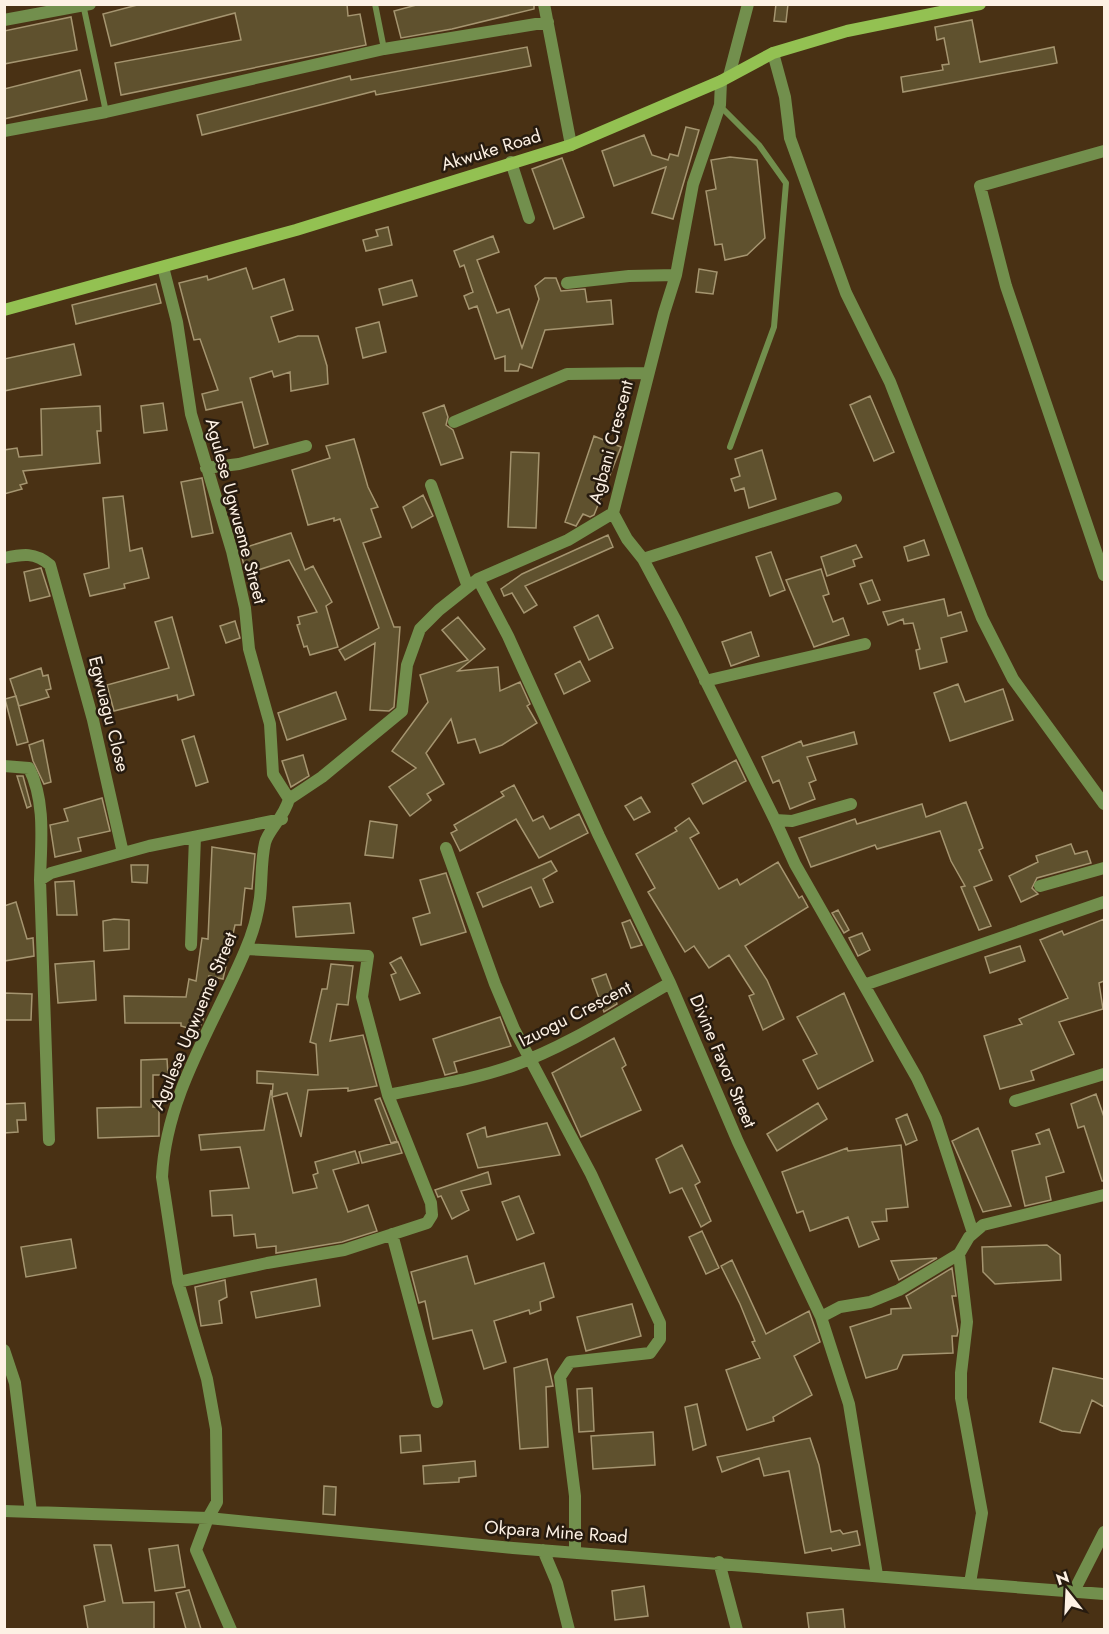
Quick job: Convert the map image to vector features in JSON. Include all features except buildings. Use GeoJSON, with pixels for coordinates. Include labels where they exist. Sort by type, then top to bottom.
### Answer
{"type":"FeatureCollection","features":[{"type":"Feature","properties":{"kind":"main road","name":"Akwuke Road"},"geometry":{"type":"LineString","coordinates":[[4,310],[296,230],[571,145],[725,78],[773,53],[847,31],[980,4]]}},
{"type":"Feature","properties":{"kind":"street"},"geometry":{"type":"LineString","coordinates":[[544,4],[571,145]]}},
{"type":"Feature","properties":{"kind":"street","name":"Agbani Crescent"},"geometry":{"type":"LineString","coordinates":[[289,800],[322,777],[402,711],[406,665],[420,629],[478,579],[568,540],[614,513],[648,373],[676,275],[693,184],[720,105],[725,78],[748,4]]}},
{"type":"Feature","properties":{"kind":"street"},"geometry":{"type":"LineString","coordinates":[[4,20],[86,5]]}},
{"type":"Feature","properties":{"kind":"street"},"geometry":{"type":"LineString","coordinates":[[4,131],[106,112],[384,49],[548,22]]}},
{"type":"Feature","properties":{"kind":"street"},"geometry":{"type":"LineString","coordinates":[[773,53],[785,97],[790,138],[846,293],[890,382],[982,618],[1003,663],[1104,804]]}},
{"type":"Feature","properties":{"kind":"street"},"geometry":{"type":"LineString","coordinates":[[1104,151],[980,186],[1006,286],[1104,575]]}},
{"type":"Feature","properties":{"kind":"street"},"geometry":{"type":"LineString","coordinates":[[511,162],[529,218]]}},
{"type":"Feature","properties":{"kind":"street","name":"Agulese Ugwueme Street"},"geometry":{"type":"LineString","coordinates":[[163,267],[177,322],[192,414],[232,551],[245,608],[249,649],[270,724],[273,774],[289,800],[282,819],[265,841],[260,900],[246,949],[197,1050],[169,1128],[162,1177],[178,1282],[207,1379],[216,1429],[217,1502],[208,1518],[196,1550],[231,1629]]}},
{"type":"Feature","properties":{"kind":"street"},"geometry":{"type":"LineString","coordinates":[[567,283],[629,276],[676,275]]}},
{"type":"Feature","properties":{"kind":"street"},"geometry":{"type":"LineString","coordinates":[[454,422],[567,374],[648,373]]}},
{"type":"Feature","properties":{"kind":"street"},"geometry":{"type":"LineString","coordinates":[[206,468],[239,464],[306,446]]}},
{"type":"Feature","properties":{"kind":"street"},"geometry":{"type":"LineString","coordinates":[[431,484],[468,587]]}},
{"type":"Feature","properties":{"kind":"street"},"geometry":{"type":"LineString","coordinates":[[643,559],[836,498]]}},
{"type":"Feature","properties":{"kind":"street"},"geometry":{"type":"LineString","coordinates":[[614,513],[627,539],[643,559],[795,864],[917,1078],[936,1119],[973,1233]]}},
{"type":"Feature","properties":{"kind":"street","name":"Egwuagu Close"},"geometry":{"type":"LineString","coordinates":[[4,558],[25,554],[35,555],[50,565],[93,720],[123,853]]}},
{"type":"Feature","properties":{"kind":"street","name":"Divine Favor Street"},"geometry":{"type":"LineString","coordinates":[[478,579],[508,636],[599,836],[670,983],[738,1142],[821,1317],[849,1404],[877,1575]]}},
{"type":"Feature","properties":{"kind":"street"},"geometry":{"type":"LineString","coordinates":[[705,681],[865,644]]}},
{"type":"Feature","properties":{"kind":"street"},"geometry":{"type":"LineString","coordinates":[[4,766],[29,768],[34,777],[41,806],[40,880],[49,1140]]}},
{"type":"Feature","properties":{"kind":"street"},"geometry":{"type":"LineString","coordinates":[[775,820],[792,821],[850,804]]}},
{"type":"Feature","properties":{"kind":"street"},"geometry":{"type":"LineString","coordinates":[[40,880],[51,873],[123,853],[282,819]]}},
{"type":"Feature","properties":{"kind":"street"},"geometry":{"type":"LineString","coordinates":[[191,945],[195,837]]}},
{"type":"Feature","properties":{"kind":"street"},"geometry":{"type":"LineString","coordinates":[[446,848],[495,984],[529,1059],[591,1174],[660,1323],[660,1339],[650,1353],[570,1362],[560,1377],[575,1496],[575,1552]]}},
{"type":"Feature","properties":{"kind":"street"},"geometry":{"type":"LineString","coordinates":[[1040,886],[1104,868]]}},
{"type":"Feature","properties":{"kind":"street"},"geometry":{"type":"LineString","coordinates":[[864,985],[1104,902]]}},
{"type":"Feature","properties":{"kind":"street"},"geometry":{"type":"LineString","coordinates":[[178,1282],[267,1263],[344,1250],[427,1223],[432,1215],[431,1203],[388,1095],[362,996],[368,956],[246,949]]}},
{"type":"Feature","properties":{"kind":"street","name":"Izuogu Crescent"},"geometry":{"type":"LineString","coordinates":[[388,1095],[465,1079],[529,1059],[572,1039],[670,983]]}},
{"type":"Feature","properties":{"kind":"street"},"geometry":{"type":"LineString","coordinates":[[1015,1101],[1104,1074]]}},
{"type":"Feature","properties":{"kind":"street"},"geometry":{"type":"LineString","coordinates":[[821,1317],[840,1307],[870,1302],[899,1290],[959,1254],[973,1233],[983,1225],[1002,1218],[1104,1195]]}},
{"type":"Feature","properties":{"kind":"street"},"geometry":{"type":"LineString","coordinates":[[392,1234],[437,1402]]}},
{"type":"Feature","properties":{"kind":"street"},"geometry":{"type":"LineString","coordinates":[[959,1254],[967,1323],[961,1373],[961,1398],[982,1513],[970,1583]]}},
{"type":"Feature","properties":{"kind":"street"},"geometry":{"type":"LineString","coordinates":[[4,1350],[15,1383],[31,1512]]}},
{"type":"Feature","properties":{"kind":"street","name":"Okpara Mine Road"},"geometry":{"type":"LineString","coordinates":[[4,1511],[208,1518],[543,1550],[1104,1594]]}},
{"type":"Feature","properties":{"kind":"street"},"geometry":{"type":"LineString","coordinates":[[1074,1591],[1104,1533]]}},
{"type":"Feature","properties":{"kind":"street"},"geometry":{"type":"LineString","coordinates":[[543,1550],[556,1583],[569,1629]]}},
{"type":"Feature","properties":{"kind":"street"},"geometry":{"type":"LineString","coordinates":[[718,1562],[737,1629]]}},
{"type":"Feature","properties":{"kind":"lane"},"geometry":{"type":"LineString","coordinates":[[375,4],[384,49]]}},
{"type":"Feature","properties":{"kind":"lane"},"geometry":{"type":"LineString","coordinates":[[86,5],[106,112]]}},
{"type":"Feature","properties":{"kind":"lane"},"geometry":{"type":"LineString","coordinates":[[720,105],[759,145],[786,183],[774,327],[730,447]]}},
{"type":"Feature","properties":{"kind":"lane"},"geometry":{"type":"LineString","coordinates":[[786,183],[804,177]]}}]}
